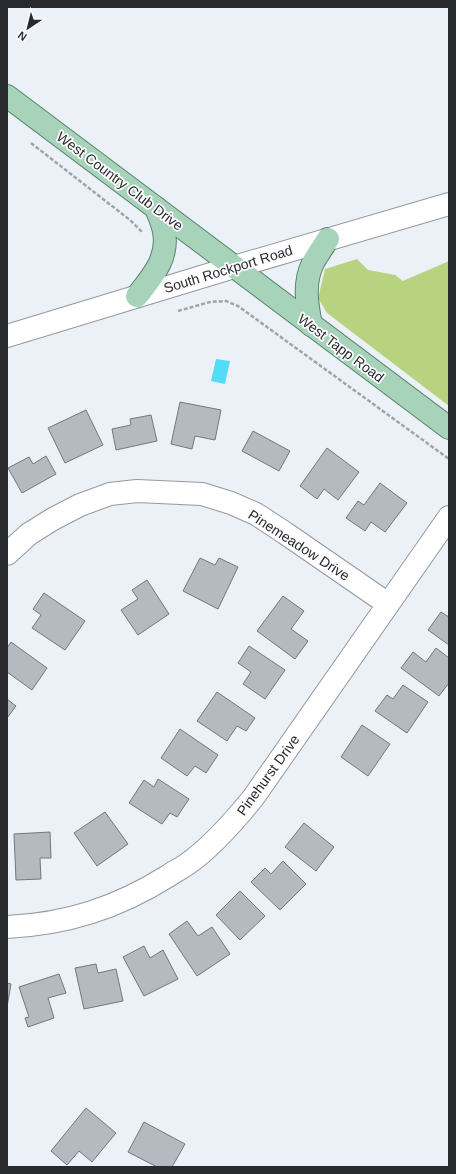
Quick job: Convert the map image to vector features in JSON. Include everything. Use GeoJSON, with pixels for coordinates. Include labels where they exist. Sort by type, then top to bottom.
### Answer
{"type":"FeatureCollection","features":[{"type":"Feature","properties":{"kind":"main road","name":"West Country Club Drive"},"geometry":{"type":"LineString","coordinates":[[7,96],[234,267]]}},
{"type":"Feature","properties":{"kind":"main road"},"geometry":{"type":"LineString","coordinates":[[138,296],[158,268],[163,256],[165,237],[164,230],[156,208]]}},
{"type":"Feature","properties":{"kind":"main road"},"geometry":{"type":"LineString","coordinates":[[312,325],[307,300],[306,284],[312,264],[328,239]]}},
{"type":"Feature","properties":{"kind":"main road","name":"West Tapp Road"},"geometry":{"type":"LineString","coordinates":[[234,267],[449,428]]}},
{"type":"Feature","properties":{"kind":"street","name":"South Rockport Road"},"geometry":{"type":"LineString","coordinates":[[7,336],[449,204]]}},
{"type":"Feature","properties":{"kind":"street","name":"Pinemeadow Drive"},"geometry":{"type":"LineString","coordinates":[[7,554],[29,534],[53,519],[80,505],[110,494],[137,491],[202,494],[231,503],[256,514],[388,604]]}},
{"type":"Feature","properties":{"kind":"street","name":"Pinehurst Drive"},"geometry":{"type":"LineString","coordinates":[[7,927],[36,925],[69,919],[110,906],[136,895],[194,860],[233,822],[253,798],[449,517]]}},
{"type":"Feature","properties":{"kind":"path"},"geometry":{"type":"LineString","coordinates":[[26,138],[130,220],[143,233]]}},
{"type":"Feature","properties":{"kind":"path"},"geometry":{"type":"LineString","coordinates":[[178,311],[210,302],[226,301],[238,306],[449,459]]}},
{"type":"Feature","properties":{"kind":"green space"},"geometry":{"type":"Polygon","coordinates":[[[357,259],[368,270],[395,275],[403,281],[449,261],[449,406],[327,313],[318,298],[325,269],[357,259]]]}},
{"type":"Feature","properties":{"kind":"water"},"geometry":{"type":"Polygon","coordinates":[[[216,359],[230,361],[225,384],[211,381],[216,359]]]}},
{"type":"Feature","properties":{"kind":"building"},"geometry":{"type":"Polygon","coordinates":[[[180,402],[221,410],[215,440],[195,436],[192,449],[171,444],[180,402]]]}},
{"type":"Feature","properties":{"kind":"building"},"geometry":{"type":"Polygon","coordinates":[[[86,410],[103,445],[65,463],[48,428],[86,410]]]}},
{"type":"Feature","properties":{"kind":"building"},"geometry":{"type":"Polygon","coordinates":[[[151,415],[157,441],[116,450],[112,429],[131,425],[130,419],[151,415]]]}},
{"type":"Feature","properties":{"kind":"building"},"geometry":{"type":"Polygon","coordinates":[[[253,431],[290,451],[279,471],[242,451],[253,431]]]}},
{"type":"Feature","properties":{"kind":"building"},"geometry":{"type":"Polygon","coordinates":[[[327,448],[359,472],[338,500],[324,489],[317,499],[300,486],[327,448]]]}},
{"type":"Feature","properties":{"kind":"building"},"geometry":{"type":"Polygon","coordinates":[[[46,456],[56,474],[22,493],[8,468],[29,457],[33,464],[46,456]]]}},
{"type":"Feature","properties":{"kind":"building"},"geometry":{"type":"Polygon","coordinates":[[[380,483],[407,503],[385,532],[371,522],[365,531],[346,518],[358,501],[364,505],[380,483]]]}},
{"type":"Feature","properties":{"kind":"building"},"geometry":{"type":"Polygon","coordinates":[[[200,558],[215,565],[219,558],[238,567],[218,609],[183,591],[200,558]]]}},
{"type":"Feature","properties":{"kind":"building"},"geometry":{"type":"Polygon","coordinates":[[[147,580],[169,614],[138,635],[121,610],[138,599],[132,590],[147,580]]]}},
{"type":"Feature","properties":{"kind":"building"},"geometry":{"type":"Polygon","coordinates":[[[44,593],[85,621],[65,650],[32,628],[41,615],[33,609],[44,593]]]}},
{"type":"Feature","properties":{"kind":"building"},"geometry":{"type":"Polygon","coordinates":[[[283,596],[304,611],[291,629],[308,641],[295,659],[257,631],[283,596]]]}},
{"type":"Feature","properties":{"kind":"building"},"geometry":{"type":"Polygon","coordinates":[[[441,612],[449,617],[449,645],[428,630],[441,612]]]}},
{"type":"Feature","properties":{"kind":"building"},"geometry":{"type":"Polygon","coordinates":[[[11,642],[47,668],[32,690],[7,672],[7,648],[11,642]]]}},
{"type":"Feature","properties":{"kind":"building"},"geometry":{"type":"Polygon","coordinates":[[[249,646],[285,670],[265,699],[243,684],[251,672],[238,663],[249,646]]]}},
{"type":"Feature","properties":{"kind":"building"},"geometry":{"type":"Polygon","coordinates":[[[436,648],[449,658],[449,683],[439,696],[401,668],[413,652],[426,662],[436,648]]]}},
{"type":"Feature","properties":{"kind":"building"},"geometry":{"type":"Polygon","coordinates":[[[403,685],[428,702],[407,733],[375,711],[387,695],[393,699],[403,685]]]}},
{"type":"Feature","properties":{"kind":"building"},"geometry":{"type":"Polygon","coordinates":[[[217,692],[255,718],[246,731],[237,726],[227,741],[197,721],[217,692]]]}},
{"type":"Feature","properties":{"kind":"building"},"geometry":{"type":"Polygon","coordinates":[[[7,699],[16,706],[7,718],[7,699]]]}},
{"type":"Feature","properties":{"kind":"building"},"geometry":{"type":"Polygon","coordinates":[[[362,725],[390,744],[368,776],[341,757],[362,725]]]}},
{"type":"Feature","properties":{"kind":"building"},"geometry":{"type":"Polygon","coordinates":[[[180,729],[218,755],[206,773],[195,766],[187,776],[161,758],[180,729]]]}},
{"type":"Feature","properties":{"kind":"building"},"geometry":{"type":"Polygon","coordinates":[[[158,779],[189,799],[177,817],[170,813],[162,824],[129,803],[144,780],[154,787],[158,779]]]}},
{"type":"Feature","properties":{"kind":"building"},"geometry":{"type":"Polygon","coordinates":[[[105,812],[128,844],[97,866],[74,833],[105,812]]]}},
{"type":"Feature","properties":{"kind":"building"},"geometry":{"type":"Polygon","coordinates":[[[304,823],[334,847],[316,871],[285,847],[304,823]]]}},
{"type":"Feature","properties":{"kind":"building"},"geometry":{"type":"Polygon","coordinates":[[[50,832],[51,858],[40,858],[41,879],[16,880],[14,834],[50,832]]]}},
{"type":"Feature","properties":{"kind":"building"},"geometry":{"type":"Polygon","coordinates":[[[283,861],[306,884],[280,910],[251,882],[265,868],[271,874],[283,861]]]}},
{"type":"Feature","properties":{"kind":"building"},"geometry":{"type":"Polygon","coordinates":[[[240,891],[265,916],[240,940],[216,915],[240,891]]]}},
{"type":"Feature","properties":{"kind":"building"},"geometry":{"type":"Polygon","coordinates":[[[187,921],[198,936],[212,927],[230,954],[197,976],[169,934],[187,921]]]}},
{"type":"Feature","properties":{"kind":"building"},"geometry":{"type":"Polygon","coordinates":[[[144,946],[150,958],[163,950],[178,979],[144,996],[123,957],[144,946]]]}},
{"type":"Feature","properties":{"kind":"building"},"geometry":{"type":"Polygon","coordinates":[[[96,964],[98,973],[116,969],[123,1001],[84,1009],[75,968],[96,964]]]}},
{"type":"Feature","properties":{"kind":"building"},"geometry":{"type":"Polygon","coordinates":[[[59,974],[66,993],[48,998],[54,1018],[28,1027],[25,1018],[29,1017],[19,987],[59,974]]]}},
{"type":"Feature","properties":{"kind":"building"},"geometry":{"type":"Polygon","coordinates":[[[7,983],[11,984],[7,1007],[7,983]]]}},
{"type":"Feature","properties":{"kind":"building"},"geometry":{"type":"Polygon","coordinates":[[[86,1108],[116,1133],[92,1162],[79,1151],[67,1165],[51,1151],[86,1108]]]}},
{"type":"Feature","properties":{"kind":"building"},"geometry":{"type":"Polygon","coordinates":[[[144,1122],[185,1144],[172,1167],[157,1167],[128,1152],[144,1122]]]}}]}
